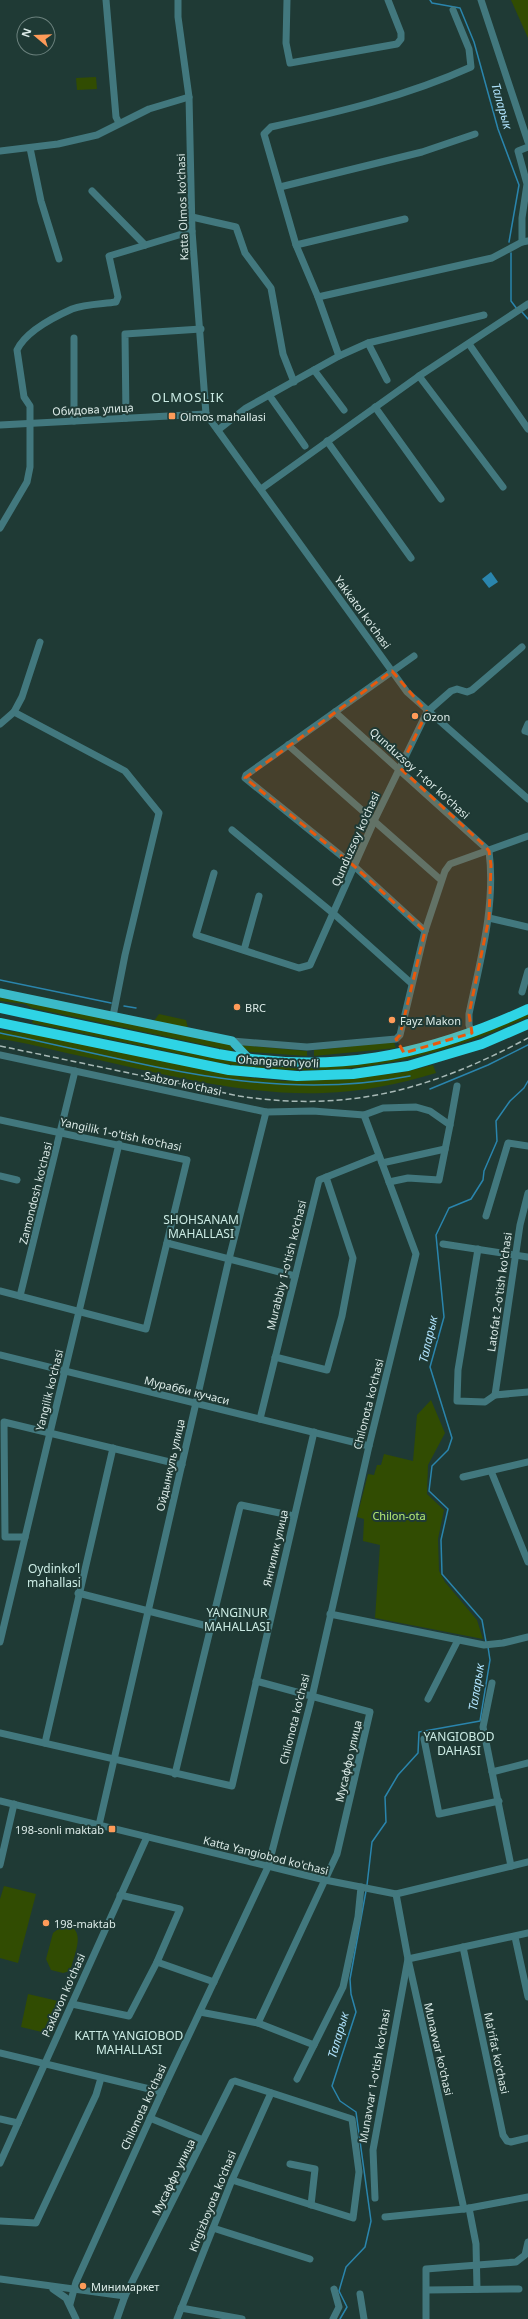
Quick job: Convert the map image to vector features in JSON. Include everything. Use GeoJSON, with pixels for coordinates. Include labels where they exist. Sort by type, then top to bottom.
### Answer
{"type":"FeatureCollection","features":[{"type":"Feature","properties":{"kind":"highway","name":"Ohangaron yoʻli"},"geometry":{"type":"LineString","coordinates":[[0,1008],[249,1059],[285,1062],[328,1062],[375,1059],[404,1053],[472,1033],[528,1009]]}},
{"type":"Feature","properties":{"kind":"highway"},"geometry":{"type":"LineString","coordinates":[[20,1027],[23,1013]]}},
{"type":"Feature","properties":{"kind":"highway","name":"Ohangaron yoʻli"},"geometry":{"type":"LineString","coordinates":[[0,1023],[233,1071],[297,1076],[352,1074],[408,1066],[470,1048],[528,1024]]}},
{"type":"Feature","properties":{"kind":"main road","name":"Ohangaron yoʻli"},"geometry":{"type":"LineString","coordinates":[[0,993],[232,1041],[249,1059]]}},
{"type":"Feature","properties":{"kind":"street"},"geometry":{"type":"LineString","coordinates":[[106,0],[116,117],[119,123]]}},
{"type":"Feature","properties":{"kind":"street","name":"Katta Olmos ko'chasi"},"geometry":{"type":"LineString","coordinates":[[178,0],[178,17],[189,97],[192,231],[206,414]]}},
{"type":"Feature","properties":{"kind":"street"},"geometry":{"type":"LineString","coordinates":[[287,0],[286,43],[290,63],[397,44],[401,39],[401,34],[388,0]]}},
{"type":"Feature","properties":{"kind":"street"},"geometry":{"type":"LineString","coordinates":[[480,0],[528,142]]}},
{"type":"Feature","properties":{"kind":"street"},"geometry":{"type":"LineString","coordinates":[[339,356],[318,297],[296,245],[264,134],[271,127],[356,108],[446,78],[470,67],[469,49],[453,10]]}},
{"type":"Feature","properties":{"kind":"street"},"geometry":{"type":"LineString","coordinates":[[0,151],[58,144],[97,135],[149,109],[189,97]]}},
{"type":"Feature","properties":{"kind":"street"},"geometry":{"type":"LineString","coordinates":[[280,187],[422,152],[474,134]]}},
{"type":"Feature","properties":{"kind":"street"},"geometry":{"type":"LineString","coordinates":[[318,297],[492,258],[525,242],[522,218],[527,184],[518,151],[528,147]]}},
{"type":"Feature","properties":{"kind":"street"},"geometry":{"type":"LineString","coordinates":[[30,148],[41,201],[59,259]]}},
{"type":"Feature","properties":{"kind":"street"},"geometry":{"type":"LineString","coordinates":[[92,191],[145,245]]}},
{"type":"Feature","properties":{"kind":"street"},"geometry":{"type":"LineString","coordinates":[[192,217],[236,227],[245,253],[271,288],[283,354],[294,382]]}},
{"type":"Feature","properties":{"kind":"street"},"geometry":{"type":"LineString","coordinates":[[296,245],[405,219]]}},
{"type":"Feature","properties":{"kind":"street"},"geometry":{"type":"LineString","coordinates":[[0,528],[27,482],[30,466],[30,406],[24,397],[17,350],[19,346],[35,330],[73,308],[116,302],[118,297],[109,256],[192,231]]}},
{"type":"Feature","properties":{"kind":"street"},"geometry":{"type":"LineString","coordinates":[[261,489],[419,376],[526,306]]}},
{"type":"Feature","properties":{"kind":"street"},"geometry":{"type":"LineString","coordinates":[[218,430],[246,408],[339,356],[368,343],[484,315]]}},
{"type":"Feature","properties":{"kind":"street"},"geometry":{"type":"LineString","coordinates":[[126,418],[125,334],[200,329]]}},
{"type":"Feature","properties":{"kind":"street"},"geometry":{"type":"LineString","coordinates":[[74,338],[74,421]]}},
{"type":"Feature","properties":{"kind":"street"},"geometry":{"type":"LineString","coordinates":[[368,343],[387,380]]}},
{"type":"Feature","properties":{"kind":"street"},"geometry":{"type":"LineString","coordinates":[[468,344],[528,430]]}},
{"type":"Feature","properties":{"kind":"street"},"geometry":{"type":"LineString","coordinates":[[314,370],[344,410]]}},
{"type":"Feature","properties":{"kind":"street"},"geometry":{"type":"LineString","coordinates":[[419,376],[504,487]]}},
{"type":"Feature","properties":{"kind":"street"},"geometry":{"type":"LineString","coordinates":[[270,395],[305,446]]}},
{"type":"Feature","properties":{"kind":"street"},"geometry":{"type":"LineString","coordinates":[[375,407],[441,499]]}},
{"type":"Feature","properties":{"kind":"street","name":"Обидова улица"},"geometry":{"type":"LineString","coordinates":[[0,425],[206,414]]}},
{"type":"Feature","properties":{"kind":"street","name":"Yakkatol ko'chasi"},"geometry":{"type":"LineString","coordinates":[[206,414],[407,692],[427,712],[528,799]]}},
{"type":"Feature","properties":{"kind":"street"},"geometry":{"type":"LineString","coordinates":[[327,441],[411,558]]}},
{"type":"Feature","properties":{"kind":"street"},"geometry":{"type":"LineString","coordinates":[[0,724],[14,712],[22,697],[40,642]]}},
{"type":"Feature","properties":{"kind":"street"},"geometry":{"type":"LineString","coordinates":[[427,712],[451,691],[457,689],[466,692],[472,690],[522,647]]}},
{"type":"Feature","properties":{"kind":"street"},"geometry":{"type":"LineString","coordinates":[[414,656],[246,775],[245,778],[354,866],[425,931]]}},
{"type":"Feature","properties":{"kind":"street"},"geometry":{"type":"LineString","coordinates":[[14,712],[125,771],[159,813],[125,955],[113,1016]]}},
{"type":"Feature","properties":{"kind":"street","name":"Qunduzsoy 1-tor ko'chasi"},"geometry":{"type":"LineString","coordinates":[[335,712],[400,768],[490,851]]}},
{"type":"Feature","properties":{"kind":"street","name":"Qunduzsoy ko'chasi"},"geometry":{"type":"LineString","coordinates":[[244,950],[299,968],[310,965],[375,819],[427,712]]}},
{"type":"Feature","properties":{"kind":"street"},"geometry":{"type":"LineString","coordinates":[[528,724],[525,731],[528,732]]}},
{"type":"Feature","properties":{"kind":"street"},"geometry":{"type":"LineString","coordinates":[[288,745],[375,819],[441,880]]}},
{"type":"Feature","properties":{"kind":"street"},"geometry":{"type":"LineString","coordinates":[[232,830],[334,914],[411,983]]}},
{"type":"Feature","properties":{"kind":"street"},"geometry":{"type":"LineString","coordinates":[[232,1041],[307,1047],[396,1039],[400,1035],[411,983],[425,931],[441,880],[450,864],[490,851],[528,836]]}},
{"type":"Feature","properties":{"kind":"street"},"geometry":{"type":"LineString","coordinates":[[472,1033],[469,1025],[469,1014],[489,918],[491,865],[490,851]]}},
{"type":"Feature","properties":{"kind":"street"},"geometry":{"type":"LineString","coordinates":[[214,873],[196,935],[244,950],[259,896]]}},
{"type":"Feature","properties":{"kind":"street"},"geometry":{"type":"LineString","coordinates":[[489,918],[528,927]]}},
{"type":"Feature","properties":{"kind":"street"},"geometry":{"type":"LineString","coordinates":[[522,992],[528,972]]}},
{"type":"Feature","properties":{"kind":"street"},"geometry":{"type":"LineString","coordinates":[[396,1039],[404,1053]]}},
{"type":"Feature","properties":{"kind":"street","name":"Sabzor ko'chasi"},"geometry":{"type":"LineString","coordinates":[[0,1055],[266,1112],[313,1111],[364,1115]]}},
{"type":"Feature","properties":{"kind":"street","name":"Zamondosh ko'chasi"},"geometry":{"type":"LineString","coordinates":[[20,1296],[75,1071]]}},
{"type":"Feature","properties":{"kind":"street"},"geometry":{"type":"LineString","coordinates":[[389,1182],[408,1178],[438,1180],[457,1086]]}},
{"type":"Feature","properties":{"kind":"street"},"geometry":{"type":"LineString","coordinates":[[364,1115],[383,1108],[416,1107],[430,1111],[450,1125]]}},
{"type":"Feature","properties":{"kind":"street","name":"Ойдынкуль улица"},"geometry":{"type":"LineString","coordinates":[[99,1825],[229,1259],[266,1112]]}},
{"type":"Feature","properties":{"kind":"street","name":"Chilonota ko'chasi"},"geometry":{"type":"LineString","coordinates":[[70,2304],[73,2290],[150,2118],[268,1867],[312,1697],[369,1446],[416,1254],[364,1115]]}},
{"type":"Feature","properties":{"kind":"street","name":"Yangilik 1-o'tish ko'chasi"},"geometry":{"type":"LineString","coordinates":[[0,1120],[119,1144],[187,1160],[146,1329],[79,1311]]}},
{"type":"Feature","properties":{"kind":"street"},"geometry":{"type":"LineString","coordinates":[[486,1216],[508,1143],[528,1146]]}},
{"type":"Feature","properties":{"kind":"street","name":"Yangilik ko'chasi"},"geometry":{"type":"LineString","coordinates":[[0,1642],[119,1144]]}},
{"type":"Feature","properties":{"kind":"street"},"geometry":{"type":"LineString","coordinates":[[275,1357],[327,1370],[342,1316],[352,1258],[326,1177],[381,1159],[445,1149]]}},
{"type":"Feature","properties":{"kind":"street"},"geometry":{"type":"LineString","coordinates":[[0,1176],[17,1180]]}},
{"type":"Feature","properties":{"kind":"street","name":"Murabbiy 1-o'tish ko'chasi"},"geometry":{"type":"LineString","coordinates":[[260,1419],[318,1182],[326,1177]]}},
{"type":"Feature","properties":{"kind":"street","name":"Latofat 2-o'tish ko'chasi"},"geometry":{"type":"LineString","coordinates":[[495,1395],[515,1255],[528,1193]]}},
{"type":"Feature","properties":{"kind":"street"},"geometry":{"type":"LineString","coordinates":[[167,1244],[295,1276]]}},
{"type":"Feature","properties":{"kind":"street"},"geometry":{"type":"LineString","coordinates":[[443,1244],[528,1257]]}},
{"type":"Feature","properties":{"kind":"street"},"geometry":{"type":"LineString","coordinates":[[478,1249],[458,1370],[456,1392],[458,1402],[485,1402],[495,1395],[527,1395]]}},
{"type":"Feature","properties":{"kind":"street"},"geometry":{"type":"LineString","coordinates":[[0,1290],[79,1311]]}},
{"type":"Feature","properties":{"kind":"street","name":"Мурабби кучаси"},"geometry":{"type":"LineString","coordinates":[[0,1355],[369,1446]]}},
{"type":"Feature","properties":{"kind":"street"},"geometry":{"type":"LineString","coordinates":[[25,1537],[5,1537],[2,1515],[3,1422],[182,1465]]}},
{"type":"Feature","properties":{"kind":"street","name":"Янгилик улица"},"geometry":{"type":"LineString","coordinates":[[176,1774],[232,1786],[314,1432]]}},
{"type":"Feature","properties":{"kind":"street"},"geometry":{"type":"LineString","coordinates":[[45,1743],[78,1593],[113,1448]]}},
{"type":"Feature","properties":{"kind":"street"},"geometry":{"type":"LineString","coordinates":[[464,1477],[528,1462]]}},
{"type":"Feature","properties":{"kind":"street"},"geometry":{"type":"LineString","coordinates":[[491,1471],[528,1562]]}},
{"type":"Feature","properties":{"kind":"street"},"geometry":{"type":"LineString","coordinates":[[0,1733],[176,1774],[240,1505],[294,1516]]}},
{"type":"Feature","properties":{"kind":"street"},"geometry":{"type":"LineString","coordinates":[[78,1593],[147,1612],[211,1627]]}},
{"type":"Feature","properties":{"kind":"street"},"geometry":{"type":"LineString","coordinates":[[330,1614],[484,1645],[492,1645],[528,1637]]}},
{"type":"Feature","properties":{"kind":"street"},"geometry":{"type":"LineString","coordinates":[[428,1699],[458,1640]]}},
{"type":"Feature","properties":{"kind":"street","name":"Мусаффо улица"},"geometry":{"type":"LineString","coordinates":[[256,1681],[370,1712],[337,1854],[325,1880]]}},
{"type":"Feature","properties":{"kind":"street"},"geometry":{"type":"LineString","coordinates":[[492,1683],[483,1727],[511,1866]]}},
{"type":"Feature","properties":{"kind":"street"},"geometry":{"type":"LineString","coordinates":[[424,1739],[439,1814],[498,1802]]}},
{"type":"Feature","properties":{"kind":"street"},"geometry":{"type":"LineString","coordinates":[[492,1772],[528,1763]]}},
{"type":"Feature","properties":{"kind":"street","name":"Katta Yangiobod ko'chasi"},"geometry":{"type":"LineString","coordinates":[[0,1801],[268,1867],[361,1888],[396,1894],[528,1862]]}},
{"type":"Feature","properties":{"kind":"street"},"geometry":{"type":"LineString","coordinates":[[0,1864],[14,1804]]}},
{"type":"Feature","properties":{"kind":"street","name":"Paxlavon ko'chasi"},"geometry":{"type":"LineString","coordinates":[[0,2163],[147,1837]]}},
{"type":"Feature","properties":{"kind":"street"},"geometry":{"type":"LineString","coordinates":[[258,2023],[325,1880]]}},
{"type":"Feature","properties":{"kind":"street"},"geometry":{"type":"LineString","coordinates":[[297,2078],[343,1987],[358,1917],[361,1888]]}},
{"type":"Feature","properties":{"kind":"street","name":"Munavvar ko'chasi"},"geometry":{"type":"LineString","coordinates":[[396,1894],[408,1959],[478,2264],[478,2289]]}},
{"type":"Feature","properties":{"kind":"street"},"geometry":{"type":"LineString","coordinates":[[72,2004],[129,2016],[157,1962],[180,1909],[120,1895]]}},
{"type":"Feature","properties":{"kind":"street"},"geometry":{"type":"LineString","coordinates":[[408,1959],[528,1933]]}},
{"type":"Feature","properties":{"kind":"street"},"geometry":{"type":"LineString","coordinates":[[515,1937],[528,1997]]}},
{"type":"Feature","properties":{"kind":"street","name":"Ma'rifat ko'chasi"},"geometry":{"type":"LineString","coordinates":[[463,1947],[503,2135],[507,2141],[511,2142],[528,2138]]}},
{"type":"Feature","properties":{"kind":"street","name":"Munavvar 1-o'tish ko'chasi"},"geometry":{"type":"LineString","coordinates":[[375,2198],[373,2150],[408,1959]]}},
{"type":"Feature","properties":{"kind":"street"},"geometry":{"type":"LineString","coordinates":[[157,1962],[214,1982]]}},
{"type":"Feature","properties":{"kind":"street"},"geometry":{"type":"LineString","coordinates":[[200,2012],[258,2023],[314,2045]]}},
{"type":"Feature","properties":{"kind":"street"},"geometry":{"type":"LineString","coordinates":[[0,2053],[162,2092]]}},
{"type":"Feature","properties":{"kind":"street"},"geometry":{"type":"LineString","coordinates":[[0,2221],[36,2223],[96,2095],[101,2078]]}},
{"type":"Feature","properties":{"kind":"street","name":"Мусаффо улица"},"geometry":{"type":"LineString","coordinates":[[117,2319],[125,2296],[232,2082],[271,2093]]}},
{"type":"Feature","properties":{"kind":"street"},"geometry":{"type":"LineString","coordinates":[[232,2180],[311,2205],[354,2216],[359,2172],[352,2119],[271,2093]]}},
{"type":"Feature","properties":{"kind":"street","name":"Kirgizboyota ko'chasi"},"geometry":{"type":"LineString","coordinates":[[177,2319],[212,2228],[271,2093]]}},
{"type":"Feature","properties":{"kind":"street"},"geometry":{"type":"LineString","coordinates":[[150,2118],[203,2140]]}},
{"type":"Feature","properties":{"kind":"street"},"geometry":{"type":"LineString","coordinates":[[0,2119],[18,2123]]}},
{"type":"Feature","properties":{"kind":"street"},"geometry":{"type":"LineString","coordinates":[[290,2164],[315,2169],[311,2205]]}},
{"type":"Feature","properties":{"kind":"street"},"geometry":{"type":"LineString","coordinates":[[385,2217],[466,2208],[528,2197]]}},
{"type":"Feature","properties":{"kind":"street"},"geometry":{"type":"LineString","coordinates":[[212,2228],[310,2259]]}},
{"type":"Feature","properties":{"kind":"street"},"geometry":{"type":"LineString","coordinates":[[426,2319],[426,2269],[516,2262],[525,2255],[528,2242]]}},
{"type":"Feature","properties":{"kind":"street"},"geometry":{"type":"LineString","coordinates":[[0,2279],[125,2296]]}},
{"type":"Feature","properties":{"kind":"street"},"geometry":{"type":"LineString","coordinates":[[46,2286],[61,2293],[70,2304],[76,2319]]}},
{"type":"Feature","properties":{"kind":"street"},"geometry":{"type":"LineString","coordinates":[[333,2319],[339,2307],[334,2289]]}},
{"type":"Feature","properties":{"kind":"street"},"geometry":{"type":"LineString","coordinates":[[427,2290],[519,2289]]}},
{"type":"Feature","properties":{"kind":"street"},"geometry":{"type":"LineString","coordinates":[[360,2294],[364,2319]]}},
{"type":"Feature","properties":{"kind":"street"},"geometry":{"type":"LineString","coordinates":[[182,2308],[229,2318],[242,2319]]}},
{"type":"Feature","properties":{"kind":"highlighted area"},"geometry":{"type":"Polygon","coordinates":[[[392,671],[427,712],[400,768],[484,845],[489,851],[491,865],[489,918],[469,1014],[472,1033],[404,1053],[396,1039],[400,1035],[425,931],[354,866],[245,778],[392,671]]]}},
{"type":"Feature","properties":{"kind":"green space"},"geometry":{"type":"Polygon","coordinates":[[[511,0],[528,0],[528,38],[511,0]]]}},
{"type":"Feature","properties":{"kind":"green space"},"geometry":{"type":"Polygon","coordinates":[[[96,77],[97,89],[77,90],[76,78],[96,77]]]}},
{"type":"Feature","properties":{"kind":"green space"},"geometry":{"type":"Polygon","coordinates":[[[0,996],[230,1044],[233,1051],[32,1008],[25,1004],[0,1001],[0,996]]]}},
{"type":"Feature","properties":{"kind":"green space"},"geometry":{"type":"Polygon","coordinates":[[[528,1013],[528,1017],[494,1031],[460,1044],[426,1054],[392,1062],[322,1070],[286,1070],[228,1064],[32,1023],[33,1020],[233,1062],[296,1067],[377,1062],[400,1058],[528,1013]]]}},
{"type":"Feature","properties":{"kind":"green space"},"geometry":{"type":"Polygon","coordinates":[[[159,1014],[186,1020],[188,1028],[154,1021],[159,1014]]]}},
{"type":"Feature","properties":{"kind":"green space"},"geometry":{"type":"Polygon","coordinates":[[[0,1030],[40,1035],[243,1077],[283,1081],[348,1079],[404,1072],[433,1065],[436,1073],[394,1084],[351,1091],[291,1093],[259,1091],[164,1075],[0,1039],[0,1030]]]}},
{"type":"Feature","properties":{"kind":"green space"},"geometry":{"type":"Polygon","coordinates":[[[394,1042],[396,1048],[314,1056],[314,1050],[394,1042]]]}},
{"type":"Feature","properties":{"kind":"green space"},"geometry":{"type":"Polygon","coordinates":[[[240,1045],[307,1051],[307,1056],[250,1052],[240,1045]]]}},
{"type":"Feature","properties":{"kind":"green space","name":"Chilon-ota"},"geometry":{"type":"Polygon","coordinates":[[[431,1400],[445,1433],[428,1465],[427,1494],[444,1510],[438,1539],[439,1571],[445,1582],[477,1620],[483,1639],[375,1618],[380,1545],[363,1541],[364,1519],[357,1517],[368,1474],[374,1475],[377,1465],[381,1465],[384,1454],[413,1461],[417,1415],[431,1400]]]}},
{"type":"Feature","properties":{"kind":"green space"},"geometry":{"type":"Polygon","coordinates":[[[4,1886],[36,1894],[18,1963],[0,1958],[0,1899],[4,1886]]]}},
{"type":"Feature","properties":{"kind":"green space"},"geometry":{"type":"Polygon","coordinates":[[[62,1926],[70,1927],[75,1930],[78,1941],[70,1971],[63,1973],[51,1970],[46,1959],[53,1933],[62,1926]]]}},
{"type":"Feature","properties":{"kind":"green space"},"geometry":{"type":"Polygon","coordinates":[[[28,1994],[58,2001],[50,2034],[21,2027],[28,1994]]]}},
{"type":"Feature","properties":{"kind":"water"},"geometry":{"type":"Polygon","coordinates":[[[491,572],[498,582],[489,588],[482,579],[491,572]]]}},
{"type":"Feature","properties":{"kind":"waterway","name":"Таларык"},"geometry":{"type":"LineString","coordinates":[[430,0],[432,3],[460,8],[474,42],[498,129],[519,185],[509,242]]}},
{"type":"Feature","properties":{"kind":"waterway","name":"Таларык"},"geometry":{"type":"LineString","coordinates":[[511,253],[511,301],[517,309]]}},
{"type":"Feature","properties":{"kind":"waterway","name":"Таларык"},"geometry":{"type":"LineString","coordinates":[[522,312],[528,319]]}},
{"type":"Feature","properties":{"kind":"waterway"},"geometry":{"type":"LineString","coordinates":[[0,980],[111,1003]]}},
{"type":"Feature","properties":{"kind":"waterway"},"geometry":{"type":"LineString","coordinates":[[124,1006],[136,1008]]}},
{"type":"Feature","properties":{"kind":"waterway"},"geometry":{"type":"LineString","coordinates":[[0,1033],[204,1076],[254,1082],[305,1085],[357,1083],[410,1076]]}},
{"type":"Feature","properties":{"kind":"waterway"},"geometry":{"type":"LineString","coordinates":[[430,1089],[488,1065],[528,1045]]}},
{"type":"Feature","properties":{"kind":"waterway","name":"Таларык"},"geometry":{"type":"LineString","coordinates":[[486,1642],[482,1620],[442,1574],[441,1540],[448,1509],[429,1491],[432,1466],[448,1450],[452,1438],[430,1367],[444,1317],[436,1235],[449,1208],[471,1199],[483,1180],[484,1171],[497,1141],[496,1121],[510,1101],[524,1088],[528,1081]]}},
{"type":"Feature","properties":{"kind":"waterway","name":"Таларык"},"geometry":{"type":"LineString","coordinates":[[367,1885],[372,1842],[386,1822],[385,1797],[398,1775],[418,1753],[419,1732],[480,1721],[490,1660],[488,1647]]}},
{"type":"Feature","properties":{"kind":"waterway","name":"Таларык"},"geometry":{"type":"LineString","coordinates":[[340,2319],[347,2307],[339,2291],[346,2267],[365,2247],[371,2221],[356,2112],[340,2101],[332,2086],[356,2012],[351,1994],[350,1979],[366,1891]]}},
{"type":"Feature","properties":{"kind":"railway"},"geometry":{"type":"LineString","coordinates":[[0,1046],[239,1096],[279,1100],[317,1101],[353,1099],[423,1083],[458,1071],[493,1056],[528,1038]]}},
{"type":"Feature","properties":{"kind":"place","name":"Olmos mahallasi"},"geometry":{"type":"Point","coordinates":[172,416]}},
{"type":"Feature","properties":{"kind":"place","name":"Ozon"},"geometry":{"type":"Point","coordinates":[415,716]}},
{"type":"Feature","properties":{"kind":"place","name":"BRC"},"geometry":{"type":"Point","coordinates":[237,1007]}},
{"type":"Feature","properties":{"kind":"place","name":"Fayz Makon"},"geometry":{"type":"Point","coordinates":[392,1020]}},
{"type":"Feature","properties":{"kind":"place","name":"198-sonli maktab"},"geometry":{"type":"Point","coordinates":[112,1829]}},
{"type":"Feature","properties":{"kind":"place","name":"198-maktab"},"geometry":{"type":"Point","coordinates":[46,1923]}},
{"type":"Feature","properties":{"kind":"place","name":"Минимаркет"},"geometry":{"type":"Point","coordinates":[83,2286]}},
{"type":"Feature","properties":{"kind":"district","name":"OLMOSLIK"},"geometry":{"type":"Point","coordinates":[188,397]}},
{"type":"Feature","properties":{"kind":"district","name":"SHOHSANAM MAHALLASI"},"geometry":{"type":"Point","coordinates":[201,1226]}},
{"type":"Feature","properties":{"kind":"district","name":"Oydinkoʻl mahallasi"},"geometry":{"type":"Point","coordinates":[54,1575]}},
{"type":"Feature","properties":{"kind":"district","name":"YANGINUR MAHALLASI"},"geometry":{"type":"Point","coordinates":[237,1619]}},
{"type":"Feature","properties":{"kind":"district","name":"YANGIOBOD DAHASI"},"geometry":{"type":"Point","coordinates":[459,1743]}},
{"type":"Feature","properties":{"kind":"district","name":"KATTA YANGIOBOD MAHALLASI"},"geometry":{"type":"Point","coordinates":[129,2042]}}]}
